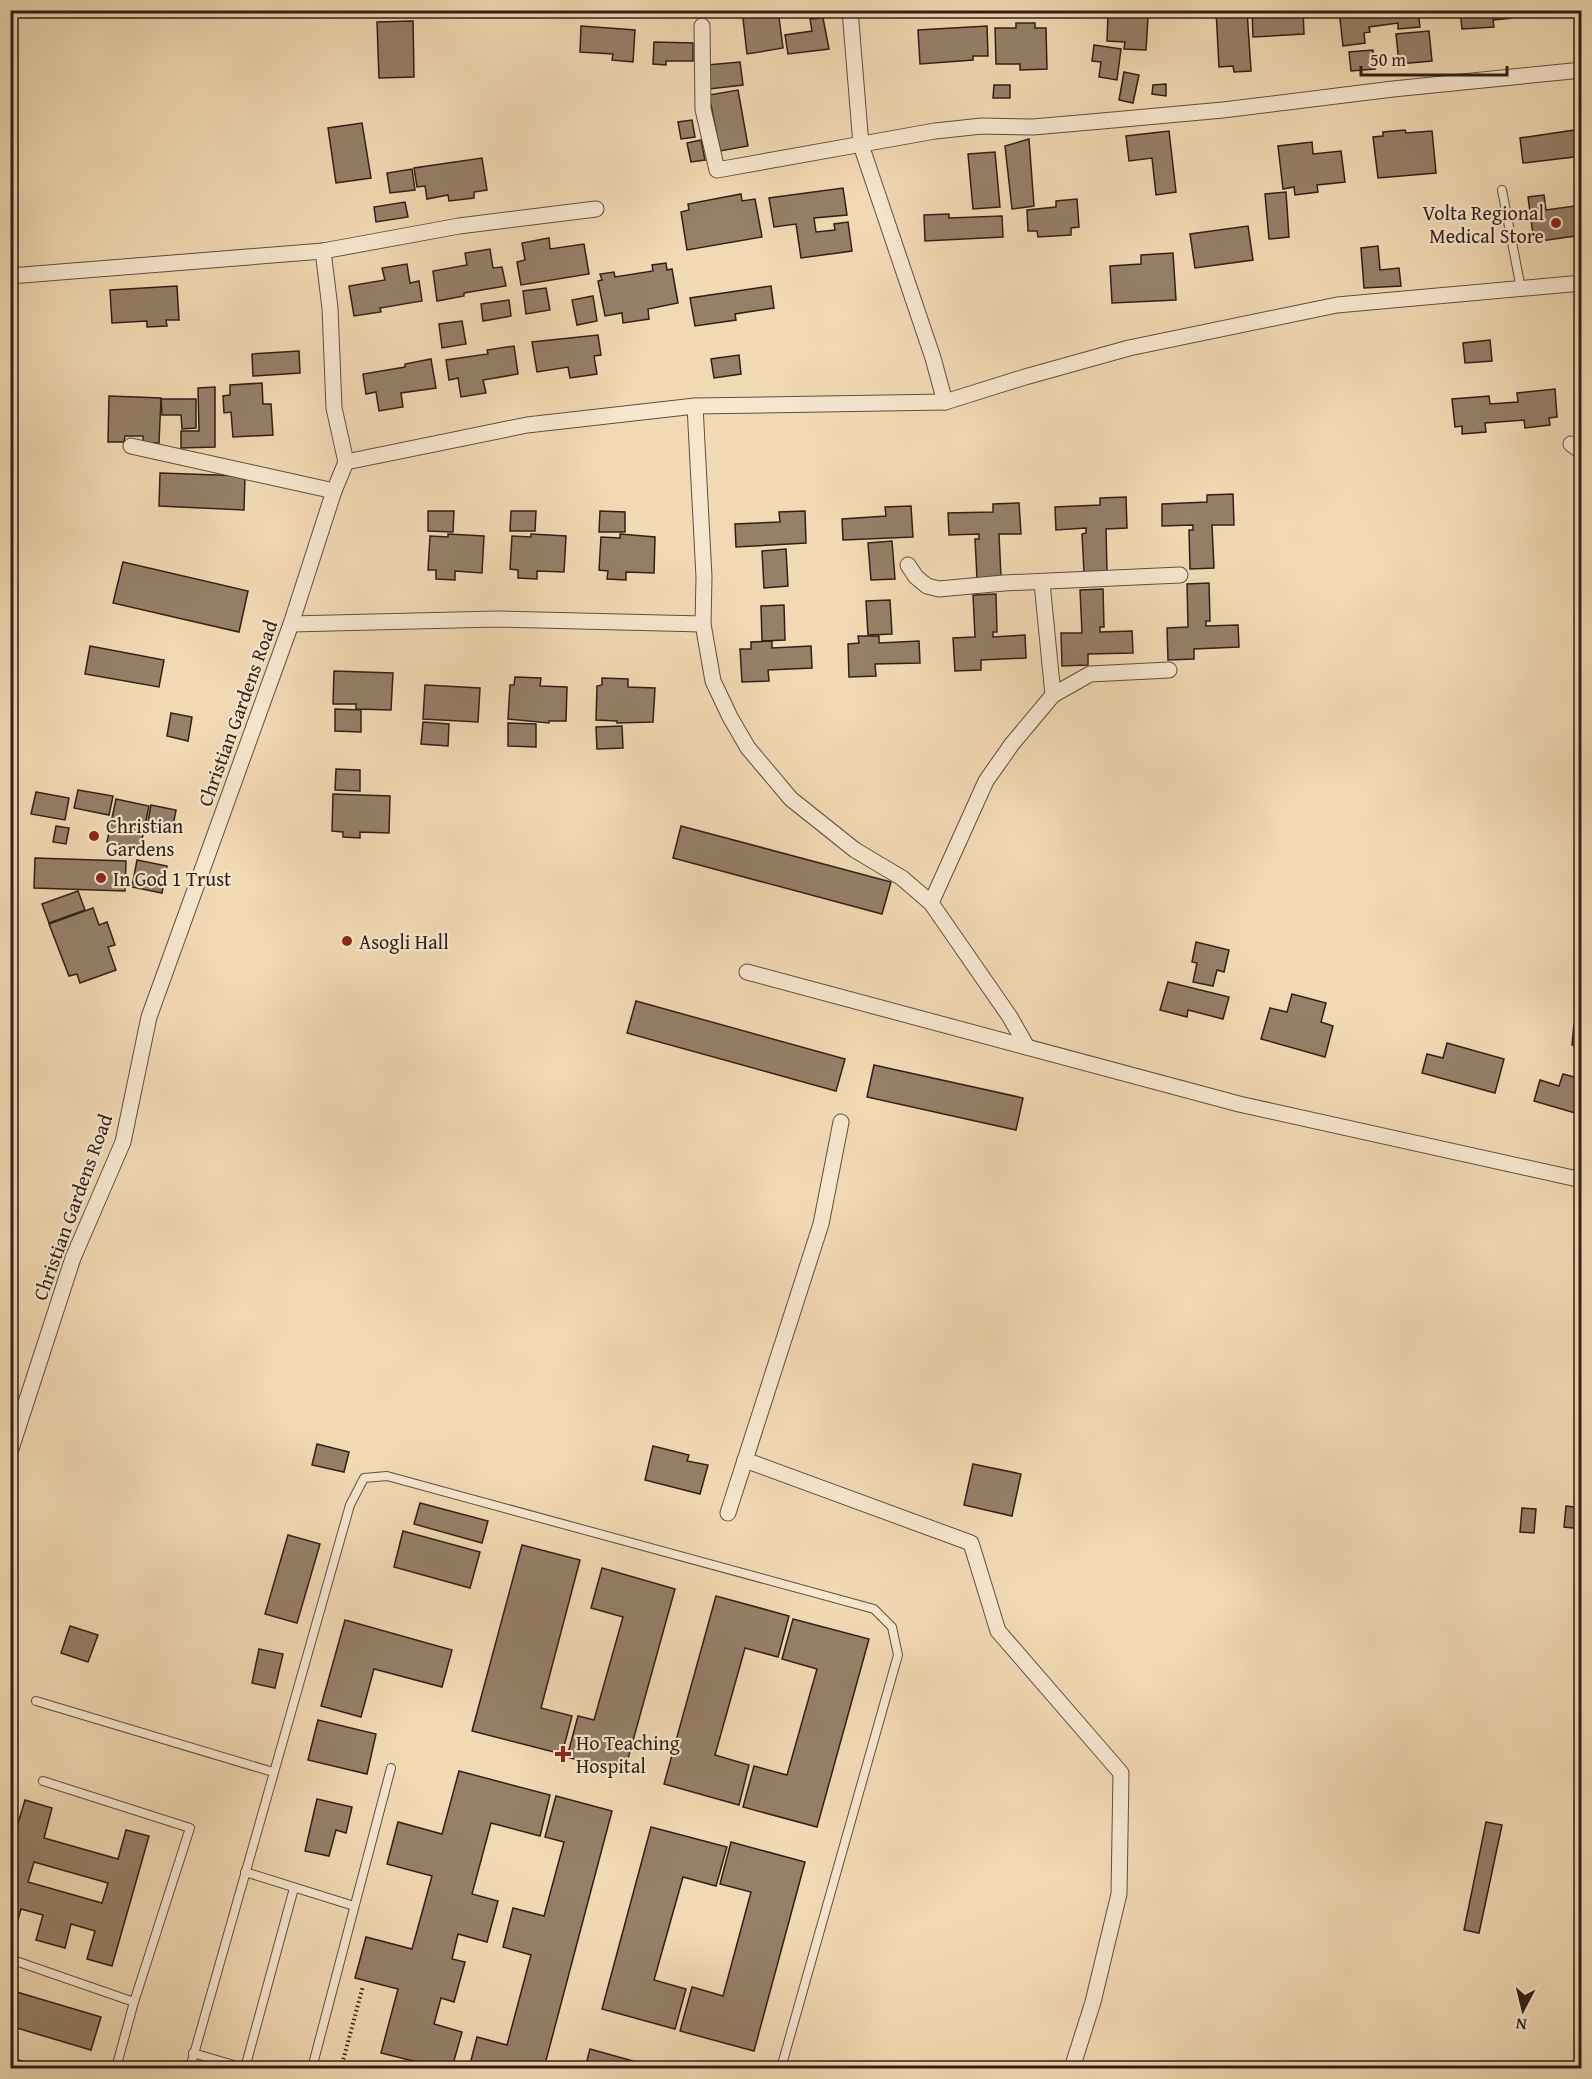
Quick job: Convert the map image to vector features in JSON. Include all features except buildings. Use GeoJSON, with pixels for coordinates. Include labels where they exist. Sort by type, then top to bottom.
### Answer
{"type":"FeatureCollection","features":[{"type":"Feature","properties":{"kind":"street"},"geometry":{"type":"LineString","coordinates":[[850,10],[861,145],[933,358],[945,402]]}},
{"type":"Feature","properties":{"kind":"street"},"geometry":{"type":"LineString","coordinates":[[702,26],[703,109],[717,170],[935,131],[982,126],[1033,127],[1223,110],[1393,89],[1581,70]]}},
{"type":"Feature","properties":{"kind":"street"},"geometry":{"type":"LineString","coordinates":[[10,276],[322,251],[459,226],[596,209]]}},
{"type":"Feature","properties":{"kind":"street"},"geometry":{"type":"LineString","coordinates":[[322,251],[330,308],[334,408],[346,462],[527,425],[695,406],[945,402],[1129,348],[1336,305],[1581,283]]}},
{"type":"Feature","properties":{"kind":"street"},"geometry":{"type":"LineString","coordinates":[[695,406],[705,578],[703,624],[713,681],[748,748],[791,799],[855,850],[902,878],[931,903],[1010,1017],[1027,1047]]}},
{"type":"Feature","properties":{"kind":"street"},"geometry":{"type":"LineString","coordinates":[[131,446],[334,491]]}},
{"type":"Feature","properties":{"kind":"street","name":"Christian Gardens Road"},"geometry":{"type":"LineString","coordinates":[[10,1452],[73,1257],[123,1142],[149,1017],[291,624],[334,491],[346,462]]}},
{"type":"Feature","properties":{"kind":"street"},"geometry":{"type":"LineString","coordinates":[[908,565],[916,577],[927,586],[939,589],[1004,583],[1042,583],[1180,574]]}},
{"type":"Feature","properties":{"kind":"street"},"geometry":{"type":"LineString","coordinates":[[1042,583],[1053,695]]}},
{"type":"Feature","properties":{"kind":"street"},"geometry":{"type":"LineString","coordinates":[[291,624],[497,620],[703,624]]}},
{"type":"Feature","properties":{"kind":"street"},"geometry":{"type":"LineString","coordinates":[[931,903],[986,781],[1012,744],[1053,695],[1090,674],[1169,670]]}},
{"type":"Feature","properties":{"kind":"street"},"geometry":{"type":"LineString","coordinates":[[747,972],[1239,1104],[1581,1180]]}},
{"type":"Feature","properties":{"kind":"street"},"geometry":{"type":"LineString","coordinates":[[728,1513],[821,1224],[841,1122]]}},
{"type":"Feature","properties":{"kind":"street"},"geometry":{"type":"LineString","coordinates":[[745,1460],[971,1542],[998,1631],[1121,1773],[1119,1894],[1093,2002],[1072,2068]]}},
{"type":"Feature","properties":{"kind":"lane"},"geometry":{"type":"LineString","coordinates":[[1503,190],[1521,289]]}},
{"type":"Feature","properties":{"kind":"lane"},"geometry":{"type":"LineString","coordinates":[[190,2068],[350,1505],[364,1478],[387,1476],[874,1609],[892,1627],[898,1655],[781,2068]]}},
{"type":"Feature","properties":{"kind":"lane"},"geometry":{"type":"LineString","coordinates":[[36,1701],[273,1772]]}},
{"type":"Feature","properties":{"kind":"lane"},"geometry":{"type":"LineString","coordinates":[[312,2068],[391,1768]]}},
{"type":"Feature","properties":{"kind":"lane"},"geometry":{"type":"LineString","coordinates":[[43,1781],[190,1828],[134,2002],[116,2068]]}},
{"type":"Feature","properties":{"kind":"lane"},"geometry":{"type":"LineString","coordinates":[[245,1872],[354,1906]]}},
{"type":"Feature","properties":{"kind":"lane"},"geometry":{"type":"LineString","coordinates":[[193,2054],[245,2068],[294,1888]]}},
{"type":"Feature","properties":{"kind":"lane"},"geometry":{"type":"LineString","coordinates":[[10,1959],[134,2002]]}},
{"type":"Feature","properties":{"kind":"path"},"geometry":{"type":"LineString","coordinates":[[341,2068],[363,1986]]}},
{"type":"Feature","properties":{"kind":"place","name":"Volta Regional Medical Store"},"geometry":{"type":"Point","coordinates":[1556,223]}},
{"type":"Feature","properties":{"kind":"place","name":"Christian Gardens"},"geometry":{"type":"Point","coordinates":[94,836]}},
{"type":"Feature","properties":{"kind":"place","name":"In God 1 Trust"},"geometry":{"type":"Point","coordinates":[101,878]}},
{"type":"Feature","properties":{"kind":"place","name":"Asogli Hall"},"geometry":{"type":"Point","coordinates":[347,941]}},
{"type":"Feature","properties":{"kind":"place","name":"Ho Teaching Hospital"},"geometry":{"type":"Point","coordinates":[563,1754]}}]}
